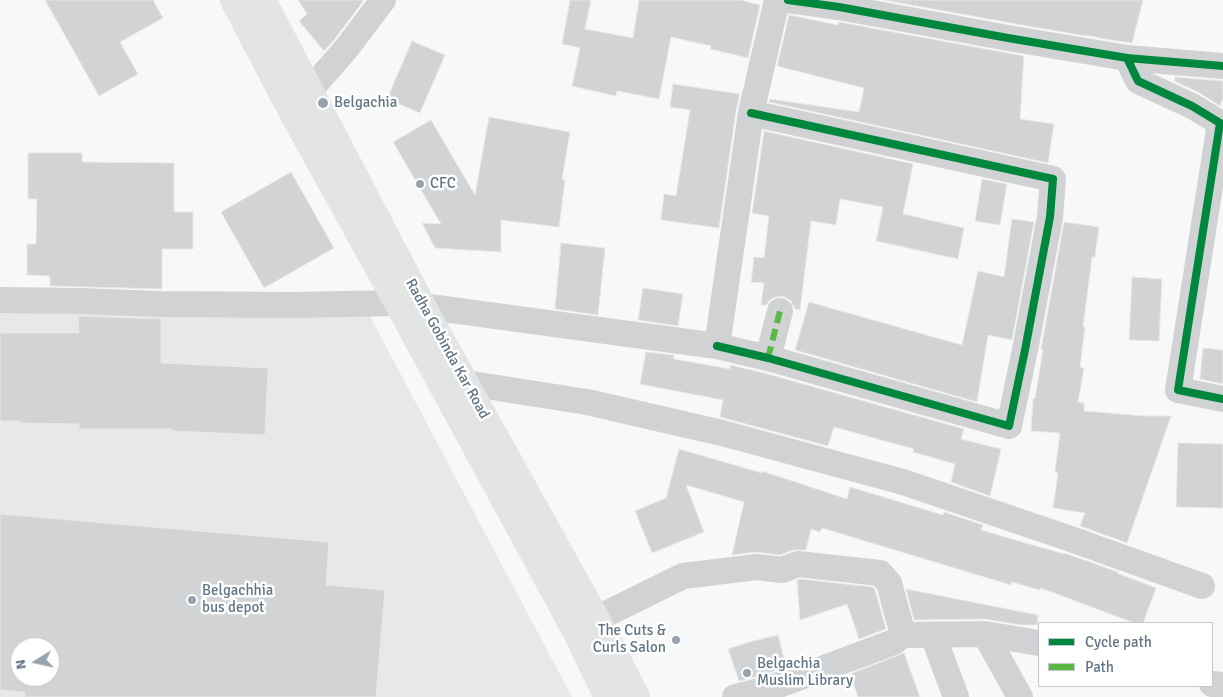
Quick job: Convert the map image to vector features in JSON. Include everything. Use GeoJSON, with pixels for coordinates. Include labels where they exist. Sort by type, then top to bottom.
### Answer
{"type":"FeatureCollection","features":[{"type":"Feature","properties":{"kind":"main road"},"geometry":{"type":"LineString","coordinates":[[234,0],[292,111],[410,305],[608,697]]}},
{"type":"Feature","properties":{"kind":"main road","name":"Radha Gobinda Kar Road"},"geometry":{"type":"LineString","coordinates":[[262,0],[310,91],[410,305],[466,383],[596,619],[636,697]]}},
{"type":"Feature","properties":{"kind":"street"},"geometry":{"type":"LineString","coordinates":[[292,111],[346,49],[383,0]]}},
{"type":"Feature","properties":{"kind":"street"},"geometry":{"type":"LineString","coordinates":[[717,346],[751,113],[778,0]]}},
{"type":"Feature","properties":{"kind":"street"},"geometry":{"type":"LineString","coordinates":[[788,0],[840,3],[1008,38],[1127,58],[1223,66]]}},
{"type":"Feature","properties":{"kind":"street"},"geometry":{"type":"LineString","coordinates":[[1127,58],[1138,81],[1192,106],[1220,123],[1178,390],[1223,399]]}},
{"type":"Feature","properties":{"kind":"street"},"geometry":{"type":"LineString","coordinates":[[0,300],[292,306],[410,305],[717,346],[768,358],[1009,426],[1050,217],[1053,180],[751,113]]}},
{"type":"Feature","properties":{"kind":"street"},"geometry":{"type":"LineString","coordinates":[[768,358],[780,310]]}},
{"type":"Feature","properties":{"kind":"street"},"geometry":{"type":"LineString","coordinates":[[466,383],[596,405],[722,433],[894,479],[1202,586]]}},
{"type":"Feature","properties":{"kind":"street"},"geometry":{"type":"LineString","coordinates":[[596,619],[683,576],[757,567],[782,570],[798,564],[880,573],[889,583],[903,635]]}},
{"type":"Feature","properties":{"kind":"street"},"geometry":{"type":"LineString","coordinates":[[735,697],[788,682],[894,642],[903,635],[985,634],[1038,643]]}},
{"type":"Feature","properties":{"kind":"street"},"geometry":{"type":"LineString","coordinates":[[985,634],[1020,697]]}},
{"type":"Feature","properties":{"kind":"street"},"geometry":{"type":"LineString","coordinates":[[933,635],[956,697]]}},
{"type":"Feature","properties":{"kind":"shaded area"},"geometry":{"type":"Polygon","coordinates":[[[0,292],[364,305],[572,697],[0,697],[0,292]]]}},
{"type":"Feature","properties":{"kind":"building"},"geometry":{"type":"Polygon","coordinates":[[[45,0],[153,0],[163,18],[120,42],[138,74],[99,96],[45,0]]]}},
{"type":"Feature","properties":{"kind":"building"},"geometry":{"type":"Polygon","coordinates":[[[298,0],[364,0],[324,51],[299,21],[307,14],[298,0]]]}},
{"type":"Feature","properties":{"kind":"building"},"geometry":{"type":"Polygon","coordinates":[[[570,0],[591,0],[585,29],[633,38],[639,0],[741,0],[760,5],[748,58],[710,49],[711,46],[671,37],[659,99],[617,91],[616,96],[572,86],[580,48],[562,44],[570,0]]]}},
{"type":"Feature","properties":{"kind":"building"},"geometry":{"type":"Polygon","coordinates":[[[884,0],[1143,0],[1132,43],[884,0]]]}},
{"type":"Feature","properties":{"kind":"building"},"geometry":{"type":"Polygon","coordinates":[[[789,15],[838,25],[839,22],[1024,56],[1020,119],[1054,124],[1048,163],[769,102],[770,99],[859,112],[864,88],[777,66],[789,15]]]}},
{"type":"Feature","properties":{"kind":"building"},"geometry":{"type":"Polygon","coordinates":[[[412,41],[445,55],[420,113],[387,99],[412,41]]]}},
{"type":"Feature","properties":{"kind":"building"},"geometry":{"type":"Polygon","coordinates":[[[1175,77],[1223,81],[1223,98],[1220,106],[1198,92],[1174,81],[1175,77]]]}},
{"type":"Feature","properties":{"kind":"building"},"geometry":{"type":"Polygon","coordinates":[[[673,84],[740,94],[719,228],[661,220],[664,194],[676,196],[690,110],[670,107],[673,84]]]}},
{"type":"Feature","properties":{"kind":"building"},"geometry":{"type":"Polygon","coordinates":[[[489,117],[570,132],[562,179],[565,180],[559,227],[501,220],[501,252],[435,248],[422,223],[441,224],[393,142],[431,120],[475,195],[489,117]]]}},
{"type":"Feature","properties":{"kind":"building"},"geometry":{"type":"Polygon","coordinates":[[[764,131],[913,164],[903,214],[964,228],[958,259],[876,241],[883,207],[840,199],[836,225],[811,221],[800,310],[795,309],[791,301],[783,296],[770,300],[766,305],[761,305],[764,283],[751,282],[754,257],[764,258],[769,216],[752,213],[764,131]]]}},
{"type":"Feature","properties":{"kind":"building"},"geometry":{"type":"Polygon","coordinates":[[[28,153],[82,153],[82,162],[174,163],[174,212],[193,212],[193,249],[162,249],[161,289],[50,286],[50,276],[27,275],[27,244],[36,244],[37,199],[28,199],[28,153]]]}},
{"type":"Feature","properties":{"kind":"building"},"geometry":{"type":"Polygon","coordinates":[[[291,172],[334,248],[264,288],[221,212],[291,172]]]}},
{"type":"Feature","properties":{"kind":"building"},"geometry":{"type":"Polygon","coordinates":[[[982,179],[1007,184],[1000,225],[975,221],[982,179]]]}},
{"type":"Feature","properties":{"kind":"building"},"geometry":{"type":"Polygon","coordinates":[[[1012,219],[1034,222],[1012,340],[988,335],[977,402],[795,350],[809,302],[962,345],[978,271],[1004,277],[1012,219]]]}},
{"type":"Feature","properties":{"kind":"building"},"geometry":{"type":"Polygon","coordinates":[[[1064,222],[1099,227],[1095,257],[1092,257],[1083,327],[1085,327],[1080,367],[1084,368],[1078,402],[1084,403],[1084,411],[1144,416],[1171,416],[1127,543],[1080,526],[1085,513],[1053,508],[1058,473],[1055,472],[1060,433],[1031,431],[1033,399],[1035,399],[1043,349],[1041,349],[1064,222]]]}},
{"type":"Feature","properties":{"kind":"building"},"geometry":{"type":"Polygon","coordinates":[[[561,243],[605,248],[598,315],[555,309],[561,243]]]}},
{"type":"Feature","properties":{"kind":"building"},"geometry":{"type":"Polygon","coordinates":[[[1132,277],[1162,279],[1159,341],[1129,340],[1132,277]]]}},
{"type":"Feature","properties":{"kind":"building"},"geometry":{"type":"Polygon","coordinates":[[[643,288],[683,294],[678,326],[638,320],[643,288]]]}},
{"type":"Feature","properties":{"kind":"building"},"geometry":{"type":"Polygon","coordinates":[[[78,316],[161,319],[161,363],[268,368],[265,435],[172,431],[172,429],[79,429],[79,424],[0,421],[0,333],[79,333],[78,316]]]}},
{"type":"Feature","properties":{"kind":"building"},"geometry":{"type":"Polygon","coordinates":[[[1203,348],[1223,350],[1223,384],[1200,379],[1203,348]]]}},
{"type":"Feature","properties":{"kind":"building"},"geometry":{"type":"Polygon","coordinates":[[[646,352],[674,355],[674,359],[730,369],[730,365],[764,373],[964,429],[961,439],[1001,449],[990,496],[951,482],[955,464],[913,452],[914,449],[834,427],[828,446],[720,417],[723,400],[640,384],[646,352]]]}},
{"type":"Feature","properties":{"kind":"building"},"geometry":{"type":"Polygon","coordinates":[[[1178,443],[1223,444],[1223,508],[1176,507],[1178,443]]]}},
{"type":"Feature","properties":{"kind":"building"},"geometry":{"type":"Polygon","coordinates":[[[679,449],[762,473],[762,471],[847,499],[850,487],[943,515],[944,512],[983,525],[981,530],[1064,553],[1156,588],[1143,622],[1131,622],[1041,588],[1040,590],[1012,582],[1011,585],[822,528],[820,532],[811,529],[806,550],[793,550],[780,555],[755,552],[732,555],[744,502],[686,485],[704,532],[652,553],[635,511],[666,498],[679,449]]]}},
{"type":"Feature","properties":{"kind":"building","name":"Belgachhia bus depot"},"geometry":{"type":"Polygon","coordinates":[[[0,514],[329,542],[326,585],[385,590],[376,697],[24,697],[25,692],[0,690],[0,514]]]}},
{"type":"Feature","properties":{"kind":"building"},"geometry":{"type":"Polygon","coordinates":[[[797,580],[873,587],[886,629],[859,639],[847,604],[800,620],[797,580]]]}},
{"type":"Feature","properties":{"kind":"building"},"geometry":{"type":"Polygon","coordinates":[[[906,589],[1038,615],[1037,625],[1021,625],[985,619],[914,620],[906,589]]]}},
{"type":"Feature","properties":{"kind":"building"},"geometry":{"type":"Polygon","coordinates":[[[778,635],[786,666],[767,674],[739,681],[728,649],[778,635]]]}},
{"type":"Feature","properties":{"kind":"building"},"geometry":{"type":"Polygon","coordinates":[[[904,653],[920,697],[858,697],[850,674],[904,653]]]}},
{"type":"Feature","properties":{"kind":"marked path"},"geometry":{"type":"LineString","coordinates":[[768,358],[780,311]]}},
{"type":"Feature","properties":{"kind":"cycle path"},"geometry":{"type":"LineString","coordinates":[[788,0],[839,7],[1127,58],[1223,66]]}},
{"type":"Feature","properties":{"kind":"cycle path"},"geometry":{"type":"LineString","coordinates":[[1127,58],[1138,81],[1192,106],[1220,123],[1178,390],[1223,399]]}},
{"type":"Feature","properties":{"kind":"cycle path"},"geometry":{"type":"LineString","coordinates":[[717,346],[768,358],[1009,426],[1050,217],[1053,179],[751,113]]}},
{"type":"Feature","properties":{"kind":"place","name":"Belgachia"},"geometry":{"type":"Point","coordinates":[323,103]}},
{"type":"Feature","properties":{"kind":"place","name":"CFC"},"geometry":{"type":"Point","coordinates":[420,184]}},
{"type":"Feature","properties":{"kind":"place","name":"Belgachhia bus depot"},"geometry":{"type":"Point","coordinates":[192,600]}},
{"type":"Feature","properties":{"kind":"place","name":"The Cuts & Curls Salon"},"geometry":{"type":"Point","coordinates":[676,640]}},
{"type":"Feature","properties":{"kind":"place","name":"Belgachia Muslim Library"},"geometry":{"type":"Point","coordinates":[747,673]}}]}
